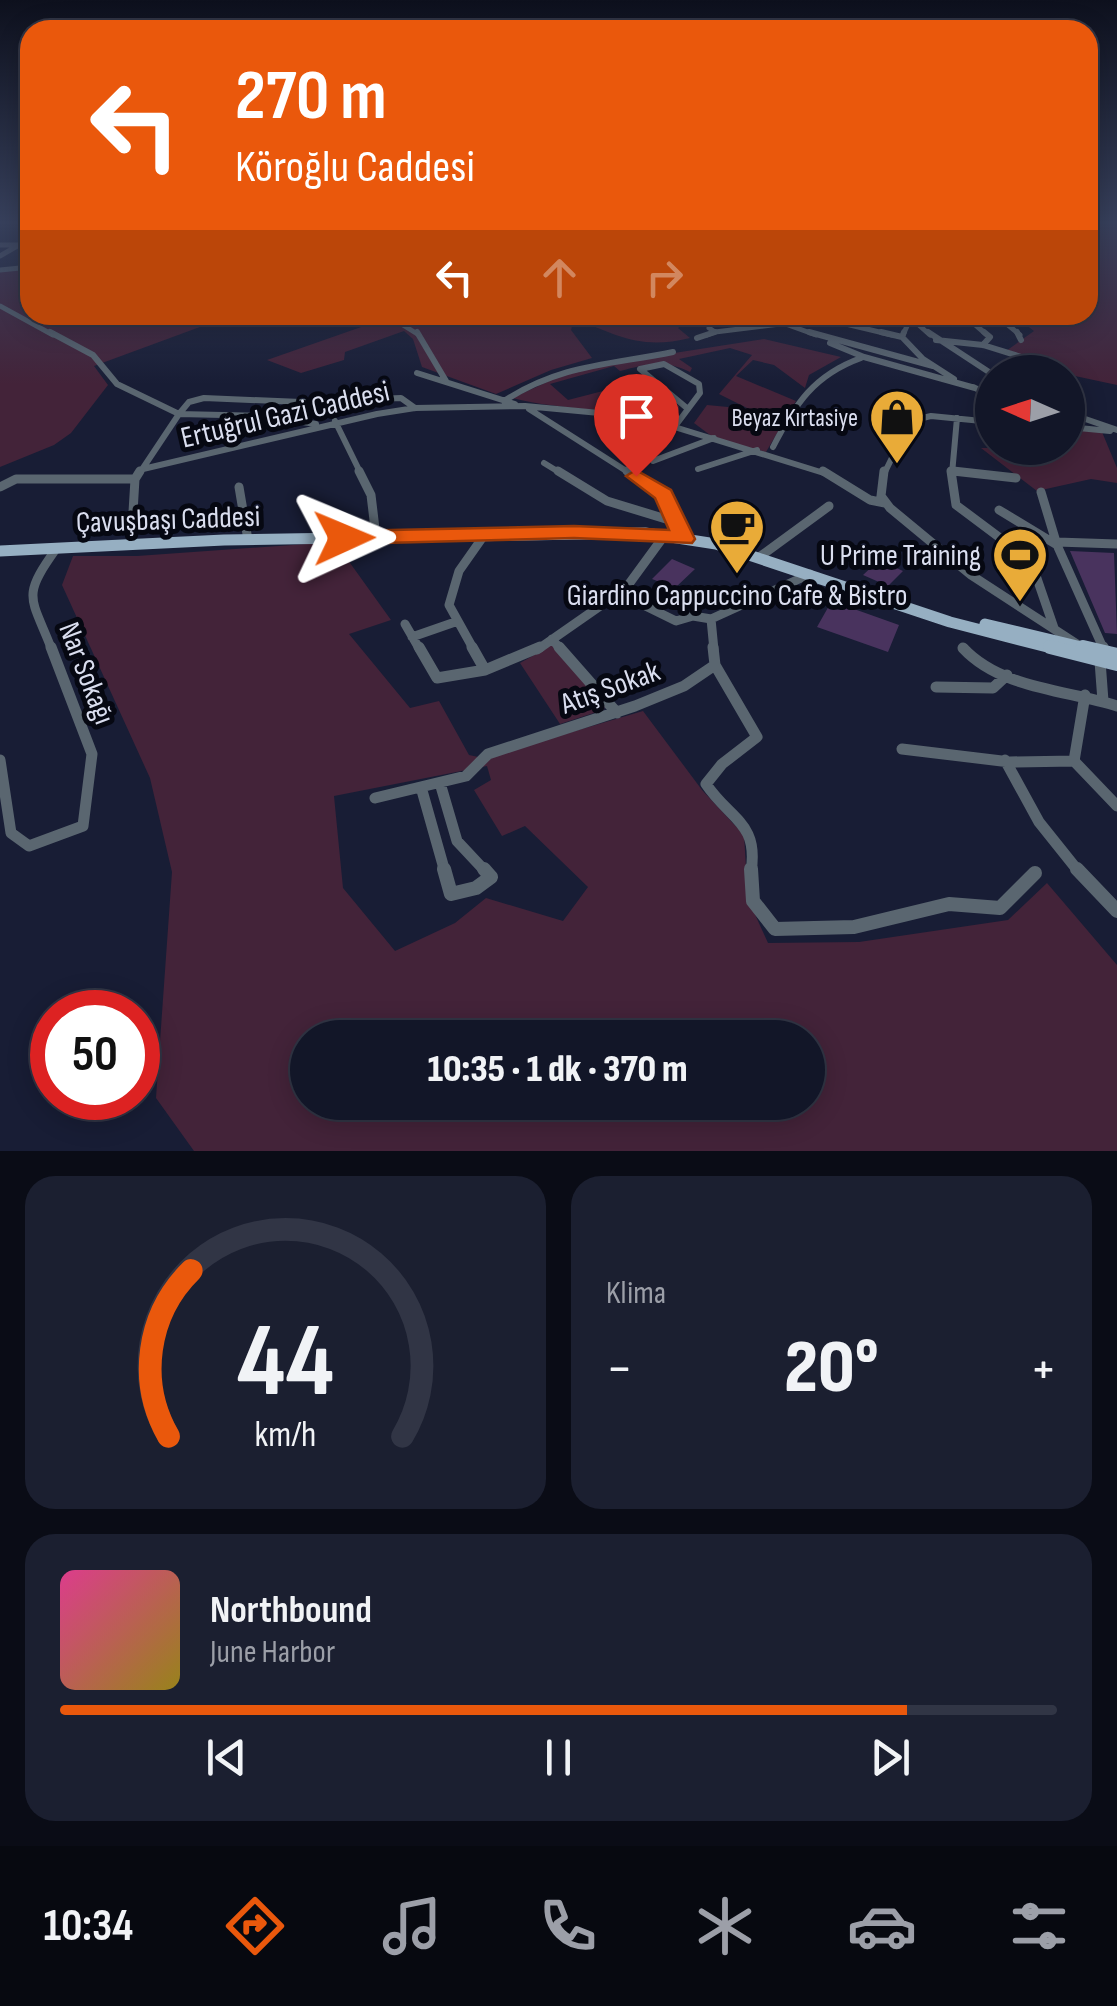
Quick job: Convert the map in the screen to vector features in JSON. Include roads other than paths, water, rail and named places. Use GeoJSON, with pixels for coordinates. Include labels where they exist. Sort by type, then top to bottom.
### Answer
{"type":"FeatureCollection","features":[{"type":"Feature","properties":{"kind":"main road","name":"Çavuşbaşı Caddesi"},"geometry":{"type":"LineString","coordinates":[[0,551],[485,534],[664,536],[758,558],[950,622],[1100,655],[1117,664]]}},
{"type":"Feature","properties":{"kind":"street"},"geometry":{"type":"LineString","coordinates":[[41,325],[66,344],[92,355],[117,384],[179,414],[262,416],[322,424]]}},
{"type":"Feature","properties":{"kind":"street"},"geometry":{"type":"LineString","coordinates":[[404,325],[418,333],[430,360],[447,382]]}},
{"type":"Feature","properties":{"kind":"street"},"geometry":{"type":"LineString","coordinates":[[711,325],[715,332]]}},
{"type":"Feature","properties":{"kind":"street"},"geometry":{"type":"LineString","coordinates":[[697,338],[774,325]]}},
{"type":"Feature","properties":{"kind":"street"},"geometry":{"type":"LineString","coordinates":[[786,325],[933,366]]}},
{"type":"Feature","properties":{"kind":"street"},"geometry":{"type":"LineString","coordinates":[[824,338],[829,325]]}},
{"type":"Feature","properties":{"kind":"street"},"geometry":{"type":"LineString","coordinates":[[856,325],[902,338],[933,366],[975,388]]}},
{"type":"Feature","properties":{"kind":"street"},"geometry":{"type":"LineString","coordinates":[[902,338],[908,325]]}},
{"type":"Feature","properties":{"kind":"street"},"geometry":{"type":"LineString","coordinates":[[921,325],[936,340],[975,363]]}},
{"type":"Feature","properties":{"kind":"street"},"geometry":{"type":"LineString","coordinates":[[974,325],[990,337],[983,344]]}},
{"type":"Feature","properties":{"kind":"street"},"geometry":{"type":"LineString","coordinates":[[1008,325],[1022,336],[1020,340]]}},
{"type":"Feature","properties":{"kind":"street"},"geometry":{"type":"LineString","coordinates":[[824,338],[864,358],[975,388]]}},
{"type":"Feature","properties":{"kind":"street"},"geometry":{"type":"LineString","coordinates":[[936,340],[983,344],[1015,355]]}},
{"type":"Feature","properties":{"kind":"street"},"geometry":{"type":"LineString","coordinates":[[504,401],[540,377],[579,365],[673,352]]}},
{"type":"Feature","properties":{"kind":"street"},"geometry":{"type":"LineString","coordinates":[[774,446],[791,412],[817,376],[864,358]]}},
{"type":"Feature","properties":{"kind":"street"},"geometry":{"type":"LineString","coordinates":[[676,425],[688,410],[701,391],[696,381],[664,364],[640,369],[688,410]]}},
{"type":"Feature","properties":{"kind":"street"},"geometry":{"type":"LineString","coordinates":[[418,373],[525,406],[664,495],[684,539]]}},
{"type":"Feature","properties":{"kind":"street"},"geometry":{"type":"LineString","coordinates":[[131,545],[135,478],[156,443],[190,402],[204,398],[301,402],[401,398],[416,408]]}},
{"type":"Feature","properties":{"kind":"street","name":"Ertuğrul Gazi Caddesi"},"geometry":{"type":"LineString","coordinates":[[143,469],[335,421],[416,408],[525,406],[642,417],[821,470],[870,500],[885,503],[971,575],[1100,655]]}},
{"type":"Feature","properties":{"kind":"street"},"geometry":{"type":"LineString","coordinates":[[885,503],[880,488],[884,471],[905,426],[926,416],[975,420]]}},
{"type":"Feature","properties":{"kind":"street"},"geometry":{"type":"LineString","coordinates":[[958,418],[951,471],[956,504],[1031,561],[1054,628]]}},
{"type":"Feature","properties":{"kind":"street"},"geometry":{"type":"LineString","coordinates":[[335,421],[370,495],[376,537]]}},
{"type":"Feature","properties":{"kind":"street"},"geometry":{"type":"LineString","coordinates":[[1085,422],[1117,431]]}},
{"type":"Feature","properties":{"kind":"street"},"geometry":{"type":"LineString","coordinates":[[1085,425],[1090,425]]}},
{"type":"Feature","properties":{"kind":"street"},"geometry":{"type":"LineString","coordinates":[[653,461],[714,438]]}},
{"type":"Feature","properties":{"kind":"street"},"geometry":{"type":"LineString","coordinates":[[698,470],[758,450]]}},
{"type":"Feature","properties":{"kind":"street"},"geometry":{"type":"LineString","coordinates":[[544,463],[607,501],[652,518],[679,523]]}},
{"type":"Feature","properties":{"kind":"street"},"geometry":{"type":"LineString","coordinates":[[951,471],[1016,478]]}},
{"type":"Feature","properties":{"kind":"street"},"geometry":{"type":"LineString","coordinates":[[0,486],[16,478],[135,478]]}},
{"type":"Feature","properties":{"kind":"street"},"geometry":{"type":"LineString","coordinates":[[239,487],[248,540]]}},
{"type":"Feature","properties":{"kind":"street"},"geometry":{"type":"LineString","coordinates":[[1041,492],[1100,655],[1103,700]]}},
{"type":"Feature","properties":{"kind":"street"},"geometry":{"type":"LineString","coordinates":[[758,558],[829,506]]}},
{"type":"Feature","properties":{"kind":"street"},"geometry":{"type":"LineString","coordinates":[[999,510],[1057,543],[1117,544]]}},
{"type":"Feature","properties":{"kind":"street"},"geometry":{"type":"LineString","coordinates":[[485,534],[459,571],[449,605],[485,670]]}},
{"type":"Feature","properties":{"kind":"street"},"geometry":{"type":"LineString","coordinates":[[405,624],[437,678],[503,666],[552,639],[619,593],[664,536]]}},
{"type":"Feature","properties":{"kind":"street","name":"Nar Sokağı"},"geometry":{"type":"LineString","coordinates":[[29,846],[83,826],[92,754],[32,598],[32,582],[56,548]]}},
{"type":"Feature","properties":{"kind":"street"},"geometry":{"type":"LineString","coordinates":[[619,593],[676,621],[693,616],[711,619],[810,574]]}},
{"type":"Feature","properties":{"kind":"street"},"geometry":{"type":"LineString","coordinates":[[711,619],[715,665],[756,738],[722,764],[706,784],[718,804],[749,830],[755,848],[751,896],[775,929],[854,927],[949,904],[1000,908],[1035,874]]}},
{"type":"Feature","properties":{"kind":"street"},"geometry":{"type":"LineString","coordinates":[[412,637],[458,621]]}},
{"type":"Feature","properties":{"kind":"street"},"geometry":{"type":"LineString","coordinates":[[552,639],[617,713]]}},
{"type":"Feature","properties":{"kind":"street"},"geometry":{"type":"LineString","coordinates":[[964,648],[970,660],[1006,675],[1117,706]]}},
{"type":"Feature","properties":{"kind":"street","name":"Atış Sokak"},"geometry":{"type":"LineString","coordinates":[[375,798],[466,776],[488,754],[617,713],[684,686],[715,665]]}},
{"type":"Feature","properties":{"kind":"street"},"geometry":{"type":"LineString","coordinates":[[936,687],[994,688],[1006,675]]}},
{"type":"Feature","properties":{"kind":"street"},"geometry":{"type":"LineString","coordinates":[[1074,761],[1085,696]]}},
{"type":"Feature","properties":{"kind":"street"},"geometry":{"type":"LineString","coordinates":[[902,749],[1056,764],[1074,761]]}},
{"type":"Feature","properties":{"kind":"street"},"geometry":{"type":"LineString","coordinates":[[1005,760],[1014,784],[1070,864],[1117,911]]}},
{"type":"Feature","properties":{"kind":"street"},"geometry":{"type":"LineString","coordinates":[[1074,761],[1117,806]]}},
{"type":"Feature","properties":{"kind":"street"},"geometry":{"type":"LineString","coordinates":[[1,769],[11,834],[29,846]]}},
{"type":"Feature","properties":{"kind":"street"},"geometry":{"type":"LineString","coordinates":[[421,787],[451,894],[459,894],[491,877],[457,841],[440,782]]}},
{"type":"Feature","properties":{"kind":"place","name":"Beyaz Kırtasiye"},"geometry":{"type":"Point","coordinates":[897,466]}},
{"type":"Feature","properties":{"kind":"place","name":"Giardino Cappuccino Cafe & Bistro"},"geometry":{"type":"Point","coordinates":[737,576]}},
{"type":"Feature","properties":{"kind":"place","name":"U Prime Training"},"geometry":{"type":"Point","coordinates":[1020,604]}}]}
